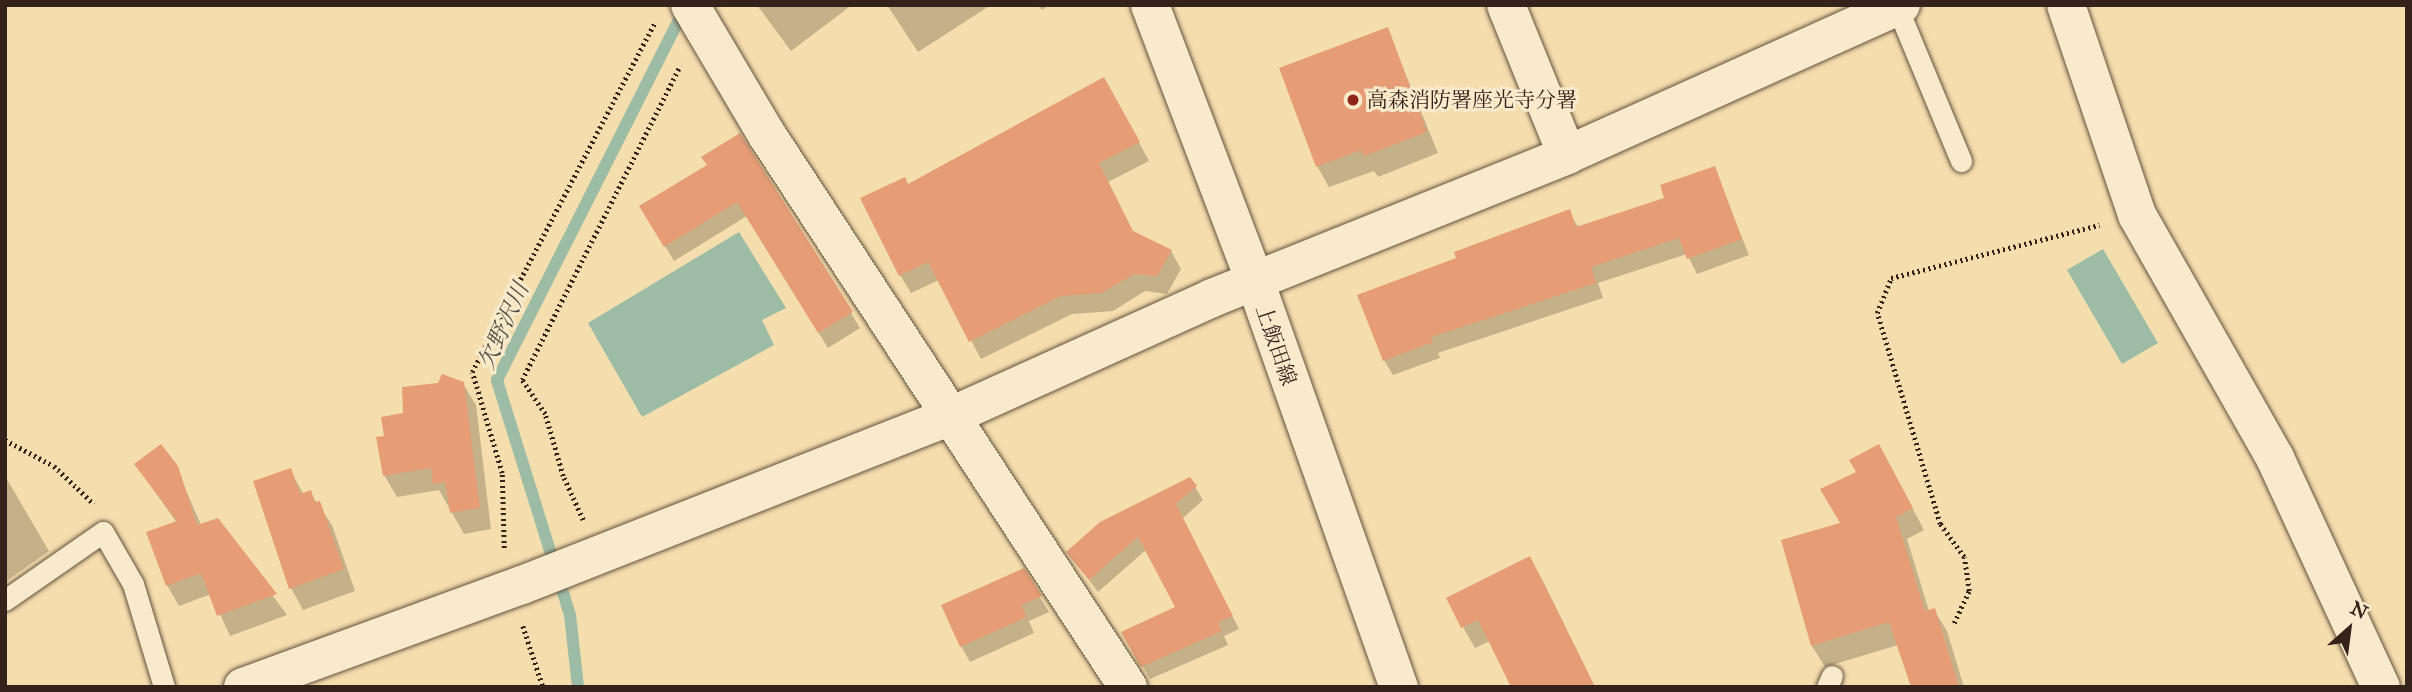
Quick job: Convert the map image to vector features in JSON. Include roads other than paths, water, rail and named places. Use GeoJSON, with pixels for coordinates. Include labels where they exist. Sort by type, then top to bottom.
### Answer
{"type":"FeatureCollection","features":[{"type":"Feature","properties":{"kind":"street","name":"上飯田線"},"geometry":{"type":"LineString","coordinates":[[1150,5],[1255,281],[1399,687]]}},
{"type":"Feature","properties":{"kind":"street"},"geometry":{"type":"LineString","coordinates":[[1506,5],[1567,155]]}},
{"type":"Feature","properties":{"kind":"street"},"geometry":{"type":"LineString","coordinates":[[2066,5],[2137,215],[2275,458],[2381,687]]}},
{"type":"Feature","properties":{"kind":"street"},"geometry":{"type":"LineString","coordinates":[[243,687],[514,588],[951,416],[1255,281],[1567,155],[1899,6]]}},
{"type":"Feature","properties":{"kind":"street"},"geometry":{"type":"LineString","coordinates":[[683,15],[767,135],[1128,687]]}},
{"type":"Feature","properties":{"kind":"lane"},"geometry":{"type":"LineString","coordinates":[[1899,6],[1961,161]]}},
{"type":"Feature","properties":{"kind":"lane"},"geometry":{"type":"LineString","coordinates":[[5,600],[103,532],[133,584],[164,687]]}},
{"type":"Feature","properties":{"kind":"waterway","name":"欠野沢川"},"geometry":{"type":"LineString","coordinates":[[578,687],[570,615],[497,380],[684,9]]}},
{"type":"Feature","properties":{"kind":"place","name":"高森消防署座光寺分署"},"geometry":{"type":"Point","coordinates":[1353,100]}}]}
